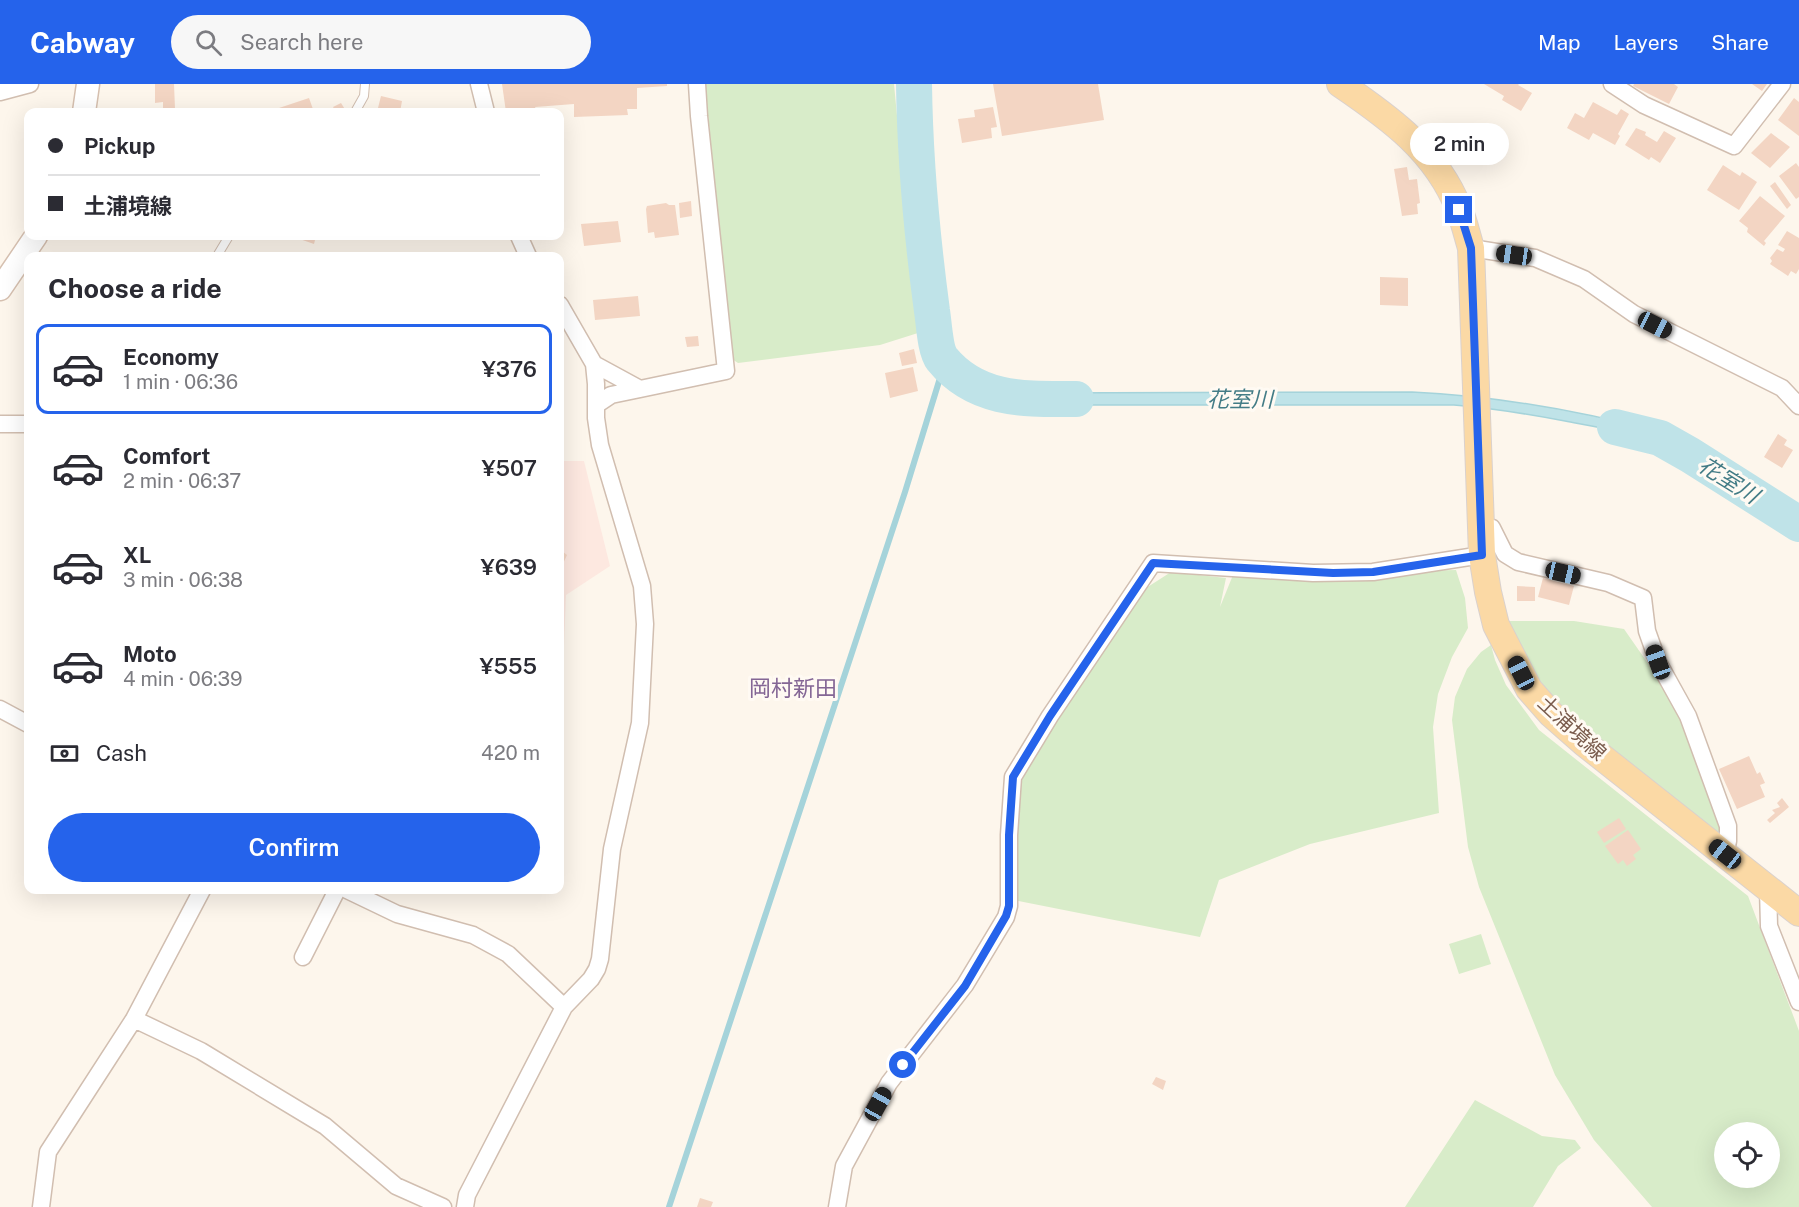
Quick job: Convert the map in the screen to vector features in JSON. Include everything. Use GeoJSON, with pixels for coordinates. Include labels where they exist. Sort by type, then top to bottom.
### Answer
{"type":"FeatureCollection","features":[{"type":"Feature","properties":{"kind":"main road"},"geometry":{"type":"LineString","coordinates":[[85,108],[88,84]]}},
{"type":"Feature","properties":{"kind":"main road","name":"土浦境線"},"geometry":{"type":"LineString","coordinates":[[1340,84],[1386,116],[1424,150],[1448,186],[1459,210],[1471,248],[1482,555],[1496,625],[1529,688],[1551,714],[1584,743],[1799,913]]}},
{"type":"Feature","properties":{"kind":"main road"},"geometry":{"type":"LineString","coordinates":[[0,289],[24,254]]}},
{"type":"Feature","properties":{"kind":"street"},"geometry":{"type":"LineString","coordinates":[[0,92],[30,84]]}},
{"type":"Feature","properties":{"kind":"street"},"geometry":{"type":"LineString","coordinates":[[479,84],[485,108]]}},
{"type":"Feature","properties":{"kind":"street"},"geometry":{"type":"LineString","coordinates":[[596,405],[611,395],[726,371],[697,84]]}},
{"type":"Feature","properties":{"kind":"street"},"geometry":{"type":"LineString","coordinates":[[1612,84],[1644,105],[1734,146],[1782,84]]}},
{"type":"Feature","properties":{"kind":"street"},"geometry":{"type":"LineString","coordinates":[[1471,248],[1535,258],[1584,279],[1634,314],[1782,388],[1799,406]]}},
{"type":"Feature","properties":{"kind":"street"},"geometry":{"type":"LineString","coordinates":[[465,1207],[467,1195],[564,1007],[591,979],[600,959],[612,849],[640,723],[645,624],[642,586],[600,444],[596,418],[594,364],[564,312]]}},
{"type":"Feature","properties":{"kind":"street"},"geometry":{"type":"LineString","coordinates":[[594,364],[640,389]]}},
{"type":"Feature","properties":{"kind":"street"},"geometry":{"type":"LineString","coordinates":[[0,424],[24,424]]}},
{"type":"Feature","properties":{"kind":"street"},"geometry":{"type":"LineString","coordinates":[[1482,529],[1492,528],[1505,554],[1518,562],[1608,583],[1643,598],[1647,631],[1658,662],[1688,716],[1728,826],[1725,854]]}},
{"type":"Feature","properties":{"kind":"street"},"geometry":{"type":"LineString","coordinates":[[837,1207],[844,1166],[889,1083],[965,986],[1006,916],[1009,906],[1009,835],[1013,777],[1050,716],[1153,563],[1313,573],[1373,572],[1482,555]]}},
{"type":"Feature","properties":{"kind":"street"},"geometry":{"type":"LineString","coordinates":[[0,708],[24,722]]}},
{"type":"Feature","properties":{"kind":"street"},"geometry":{"type":"LineString","coordinates":[[1768,888],[1769,926],[1799,1002]]}},
{"type":"Feature","properties":{"kind":"street"},"geometry":{"type":"LineString","coordinates":[[41,1207],[48,1152],[134,1019],[200,894]]}},
{"type":"Feature","properties":{"kind":"street"},"geometry":{"type":"LineString","coordinates":[[303,957],[344,894]]}},
{"type":"Feature","properties":{"kind":"street"},"geometry":{"type":"LineString","coordinates":[[355,894],[397,914],[473,935],[499,949],[508,954],[564,1007]]}},
{"type":"Feature","properties":{"kind":"street"},"geometry":{"type":"LineString","coordinates":[[134,1019],[201,1052],[325,1126],[396,1186],[443,1207]]}},
{"type":"Feature","properties":{"kind":"lane"},"geometry":{"type":"LineString","coordinates":[[357,108],[364,96],[365,84]]}},
{"type":"Feature","properties":{"kind":"shaded area"},"geometry":{"type":"Polygon","coordinates":[[[564,461],[584,461],[610,566],[566,595],[564,646],[564,461]]]}},
{"type":"Feature","properties":{"kind":"green space"},"geometry":{"type":"Polygon","coordinates":[[[705,84],[894,84],[910,275],[918,333],[880,345],[738,363],[732,359],[705,84]]]}},
{"type":"Feature","properties":{"kind":"green space"},"geometry":{"type":"Polygon","coordinates":[[[1456,570],[1465,598],[1468,628],[1452,657],[1438,694],[1433,727],[1439,813],[1310,844],[1219,880],[1200,937],[1013,900],[1019,789],[1027,766],[1143,590],[1171,572],[1226,578],[1220,607],[1233,575],[1456,570]]]}},
{"type":"Feature","properties":{"kind":"green space"},"geometry":{"type":"Polygon","coordinates":[[[1507,621],[1574,621],[1624,629],[1663,685],[1684,723],[1723,827],[1720,833],[1707,828],[1606,749],[1561,707],[1536,680],[1507,621]]]}},
{"type":"Feature","properties":{"kind":"green space"},"geometry":{"type":"Polygon","coordinates":[[[1491,645],[1506,685],[1539,730],[1748,896],[1799,1031],[1799,1207],[1652,1207],[1594,1140],[1555,1075],[1479,887],[1468,847],[1452,720],[1455,697],[1467,669],[1481,652],[1491,645]]]}},
{"type":"Feature","properties":{"kind":"green space"},"geometry":{"type":"Polygon","coordinates":[[[1481,934],[1491,964],[1459,974],[1449,944],[1481,934]]]}},
{"type":"Feature","properties":{"kind":"green space"},"geometry":{"type":"Polygon","coordinates":[[[1475,1100],[1542,1136],[1575,1140],[1581,1148],[1558,1166],[1533,1207],[1405,1207],[1475,1100]]]}},
{"type":"Feature","properties":{"kind":"water"},"geometry":{"type":"Polygon","coordinates":[[[1412,392],[1475,397],[1538,406],[1663,433],[1660,444],[1589,425],[1454,405],[1028,405],[1029,393],[1412,392]]]}},
{"type":"Feature","properties":{"kind":"building"},"geometry":{"type":"Polygon","coordinates":[[[155,84],[174,84],[175,108],[163,108],[163,102],[155,103],[155,84]]]}},
{"type":"Feature","properties":{"kind":"building"},"geometry":{"type":"Polygon","coordinates":[[[502,84],[667,84],[667,86],[637,88],[637,109],[627,109],[628,115],[574,117],[574,104],[505,108],[502,84]]]}},
{"type":"Feature","properties":{"kind":"building"},"geometry":{"type":"Polygon","coordinates":[[[993,84],[1098,84],[1104,120],[1002,136],[993,84]]]}},
{"type":"Feature","properties":{"kind":"building"},"geometry":{"type":"Polygon","coordinates":[[[1484,84],[1519,84],[1532,93],[1521,111],[1502,100],[1504,96],[1484,84]]]}},
{"type":"Feature","properties":{"kind":"building"},"geometry":{"type":"Polygon","coordinates":[[[1634,84],[1674,84],[1678,87],[1669,104],[1633,86],[1634,84]]]}},
{"type":"Feature","properties":{"kind":"building"},"geometry":{"type":"Polygon","coordinates":[[[1752,84],[1767,84],[1762,91],[1752,84]]]}},
{"type":"Feature","properties":{"kind":"building"},"geometry":{"type":"Polygon","coordinates":[[[381,96],[402,101],[401,108],[378,108],[381,96]]]}},
{"type":"Feature","properties":{"kind":"building"},"geometry":{"type":"Polygon","coordinates":[[[309,98],[313,108],[279,108],[309,98]]]}},
{"type":"Feature","properties":{"kind":"building"},"geometry":{"type":"Polygon","coordinates":[[[1794,98],[1799,102],[1799,136],[1778,120],[1794,98]]]}},
{"type":"Feature","properties":{"kind":"building"},"geometry":{"type":"Polygon","coordinates":[[[1593,102],[1617,115],[1621,109],[1629,114],[1615,145],[1593,133],[1589,140],[1567,128],[1575,113],[1584,118],[1593,102]]]}},
{"type":"Feature","properties":{"kind":"building"},"geometry":{"type":"Polygon","coordinates":[[[341,103],[344,108],[334,108],[341,103]]]}},
{"type":"Feature","properties":{"kind":"building"},"geometry":{"type":"Polygon","coordinates":[[[993,107],[997,127],[991,128],[992,138],[962,143],[958,119],[975,117],[974,110],[993,107]]]}},
{"type":"Feature","properties":{"kind":"building"},"geometry":{"type":"Polygon","coordinates":[[[1636,128],[1646,132],[1645,135],[1657,142],[1664,131],[1676,138],[1660,163],[1651,157],[1649,160],[1625,145],[1636,128]]]}},
{"type":"Feature","properties":{"kind":"building"},"geometry":{"type":"Polygon","coordinates":[[[1771,133],[1790,147],[1770,168],[1751,153],[1771,133]]]}},
{"type":"Feature","properties":{"kind":"building"},"geometry":{"type":"Polygon","coordinates":[[[1796,163],[1799,167],[1799,197],[1796,199],[1779,176],[1796,163]]]}},
{"type":"Feature","properties":{"kind":"building"},"geometry":{"type":"Polygon","coordinates":[[[1723,165],[1740,176],[1742,172],[1757,182],[1739,210],[1707,190],[1723,165]]]}},
{"type":"Feature","properties":{"kind":"building"},"geometry":{"type":"Polygon","coordinates":[[[1407,167],[1409,180],[1417,179],[1420,203],[1417,204],[1418,214],[1402,216],[1394,169],[1407,167]]]}},
{"type":"Feature","properties":{"kind":"building"},"geometry":{"type":"Polygon","coordinates":[[[1775,182],[1791,205],[1787,209],[1770,186],[1775,182]]]}},
{"type":"Feature","properties":{"kind":"building"},"geometry":{"type":"Polygon","coordinates":[[[1760,196],[1785,216],[1764,241],[1766,243],[1764,246],[1747,232],[1748,228],[1739,221],[1760,196]]]}},
{"type":"Feature","properties":{"kind":"building"},"geometry":{"type":"Polygon","coordinates":[[[691,201],[692,216],[680,218],[679,203],[691,201]]]}},
{"type":"Feature","properties":{"kind":"building"},"geometry":{"type":"Polygon","coordinates":[[[666,203],[675,205],[679,235],[655,238],[654,232],[648,233],[646,209],[647,206],[666,203]]]}},
{"type":"Feature","properties":{"kind":"building"},"geometry":{"type":"Polygon","coordinates":[[[618,221],[621,242],[584,246],[581,224],[618,221]]]}},
{"type":"Feature","properties":{"kind":"building"},"geometry":{"type":"Polygon","coordinates":[[[1787,231],[1799,238],[1799,269],[1796,274],[1791,271],[1788,276],[1770,264],[1772,261],[1770,258],[1777,249],[1783,252],[1785,249],[1778,245],[1787,231]]]}},
{"type":"Feature","properties":{"kind":"building"},"geometry":{"type":"Polygon","coordinates":[[[302,240],[315,240],[314,244],[302,240]]]}},
{"type":"Feature","properties":{"kind":"building"},"geometry":{"type":"Polygon","coordinates":[[[1380,277],[1408,278],[1408,306],[1380,305],[1380,277]]]}},
{"type":"Feature","properties":{"kind":"building"},"geometry":{"type":"Polygon","coordinates":[[[638,296],[640,316],[595,320],[593,300],[638,296]]]}},
{"type":"Feature","properties":{"kind":"building"},"geometry":{"type":"Polygon","coordinates":[[[698,336],[699,346],[687,347],[685,337],[698,336]]]}},
{"type":"Feature","properties":{"kind":"building"},"geometry":{"type":"Polygon","coordinates":[[[914,349],[917,363],[902,366],[899,353],[914,349]]]}},
{"type":"Feature","properties":{"kind":"building"},"geometry":{"type":"Polygon","coordinates":[[[913,367],[918,391],[890,398],[885,373],[913,367]]]}},
{"type":"Feature","properties":{"kind":"building"},"geometry":{"type":"Polygon","coordinates":[[[1778,434],[1787,440],[1784,445],[1793,450],[1782,468],[1764,457],[1778,434]]]}},
{"type":"Feature","properties":{"kind":"building"},"geometry":{"type":"Polygon","coordinates":[[[1543,578],[1574,586],[1569,605],[1538,597],[1543,578]]]}},
{"type":"Feature","properties":{"kind":"building"},"geometry":{"type":"Polygon","coordinates":[[[1517,586],[1535,587],[1535,601],[1517,601],[1517,586]]]}},
{"type":"Feature","properties":{"kind":"building"},"geometry":{"type":"Polygon","coordinates":[[[1749,756],[1757,774],[1760,772],[1765,783],[1760,785],[1765,797],[1737,809],[1719,769],[1749,756]]]}},
{"type":"Feature","properties":{"kind":"building"},"geometry":{"type":"Polygon","coordinates":[[[1782,798],[1789,807],[1770,823],[1767,820],[1775,813],[1772,810],[1780,807],[1777,803],[1782,798]]]}},
{"type":"Feature","properties":{"kind":"building"},"geometry":{"type":"Polygon","coordinates":[[[1619,818],[1626,829],[1604,843],[1597,832],[1619,818]]]}},
{"type":"Feature","properties":{"kind":"building"},"geometry":{"type":"Polygon","coordinates":[[[1628,830],[1641,849],[1633,855],[1636,859],[1627,866],[1623,860],[1618,864],[1605,846],[1628,830]]]}},
{"type":"Feature","properties":{"kind":"building"},"geometry":{"type":"Polygon","coordinates":[[[1156,1077],[1166,1081],[1163,1090],[1152,1084],[1156,1077]]]}},
{"type":"Feature","properties":{"kind":"building"},"geometry":{"type":"Polygon","coordinates":[[[700,1198],[713,1202],[711,1207],[697,1207],[700,1198]]]}},
{"type":"Feature","properties":{"kind":"waterway","name":"花室川"},"geometry":{"type":"LineString","coordinates":[[914,84],[922,226],[935,336],[942,359],[956,373],[987,391],[1021,398],[1076,399]]}},
{"type":"Feature","properties":{"kind":"waterway"},"geometry":{"type":"LineString","coordinates":[[669,1207],[905,492],[940,378],[941,357]]}},
{"type":"Feature","properties":{"kind":"waterway","name":"花室川"},"geometry":{"type":"LineString","coordinates":[[1615,427],[1660,438],[1799,524]]}},
{"type":"Feature","properties":{"kind":"district","name":"岡村新田"},"geometry":{"type":"Point","coordinates":[793,688]}},
{"type":"Feature","properties":{"kind":"route"},"geometry":{"type":"LineString","coordinates":[[903,1065],[965,986],[1006,916],[1009,906],[1009,835],[1013,777],[1050,716],[1153,563],[1333,573],[1373,572],[1482,555],[1471,248],[1459,210]]}}]}
